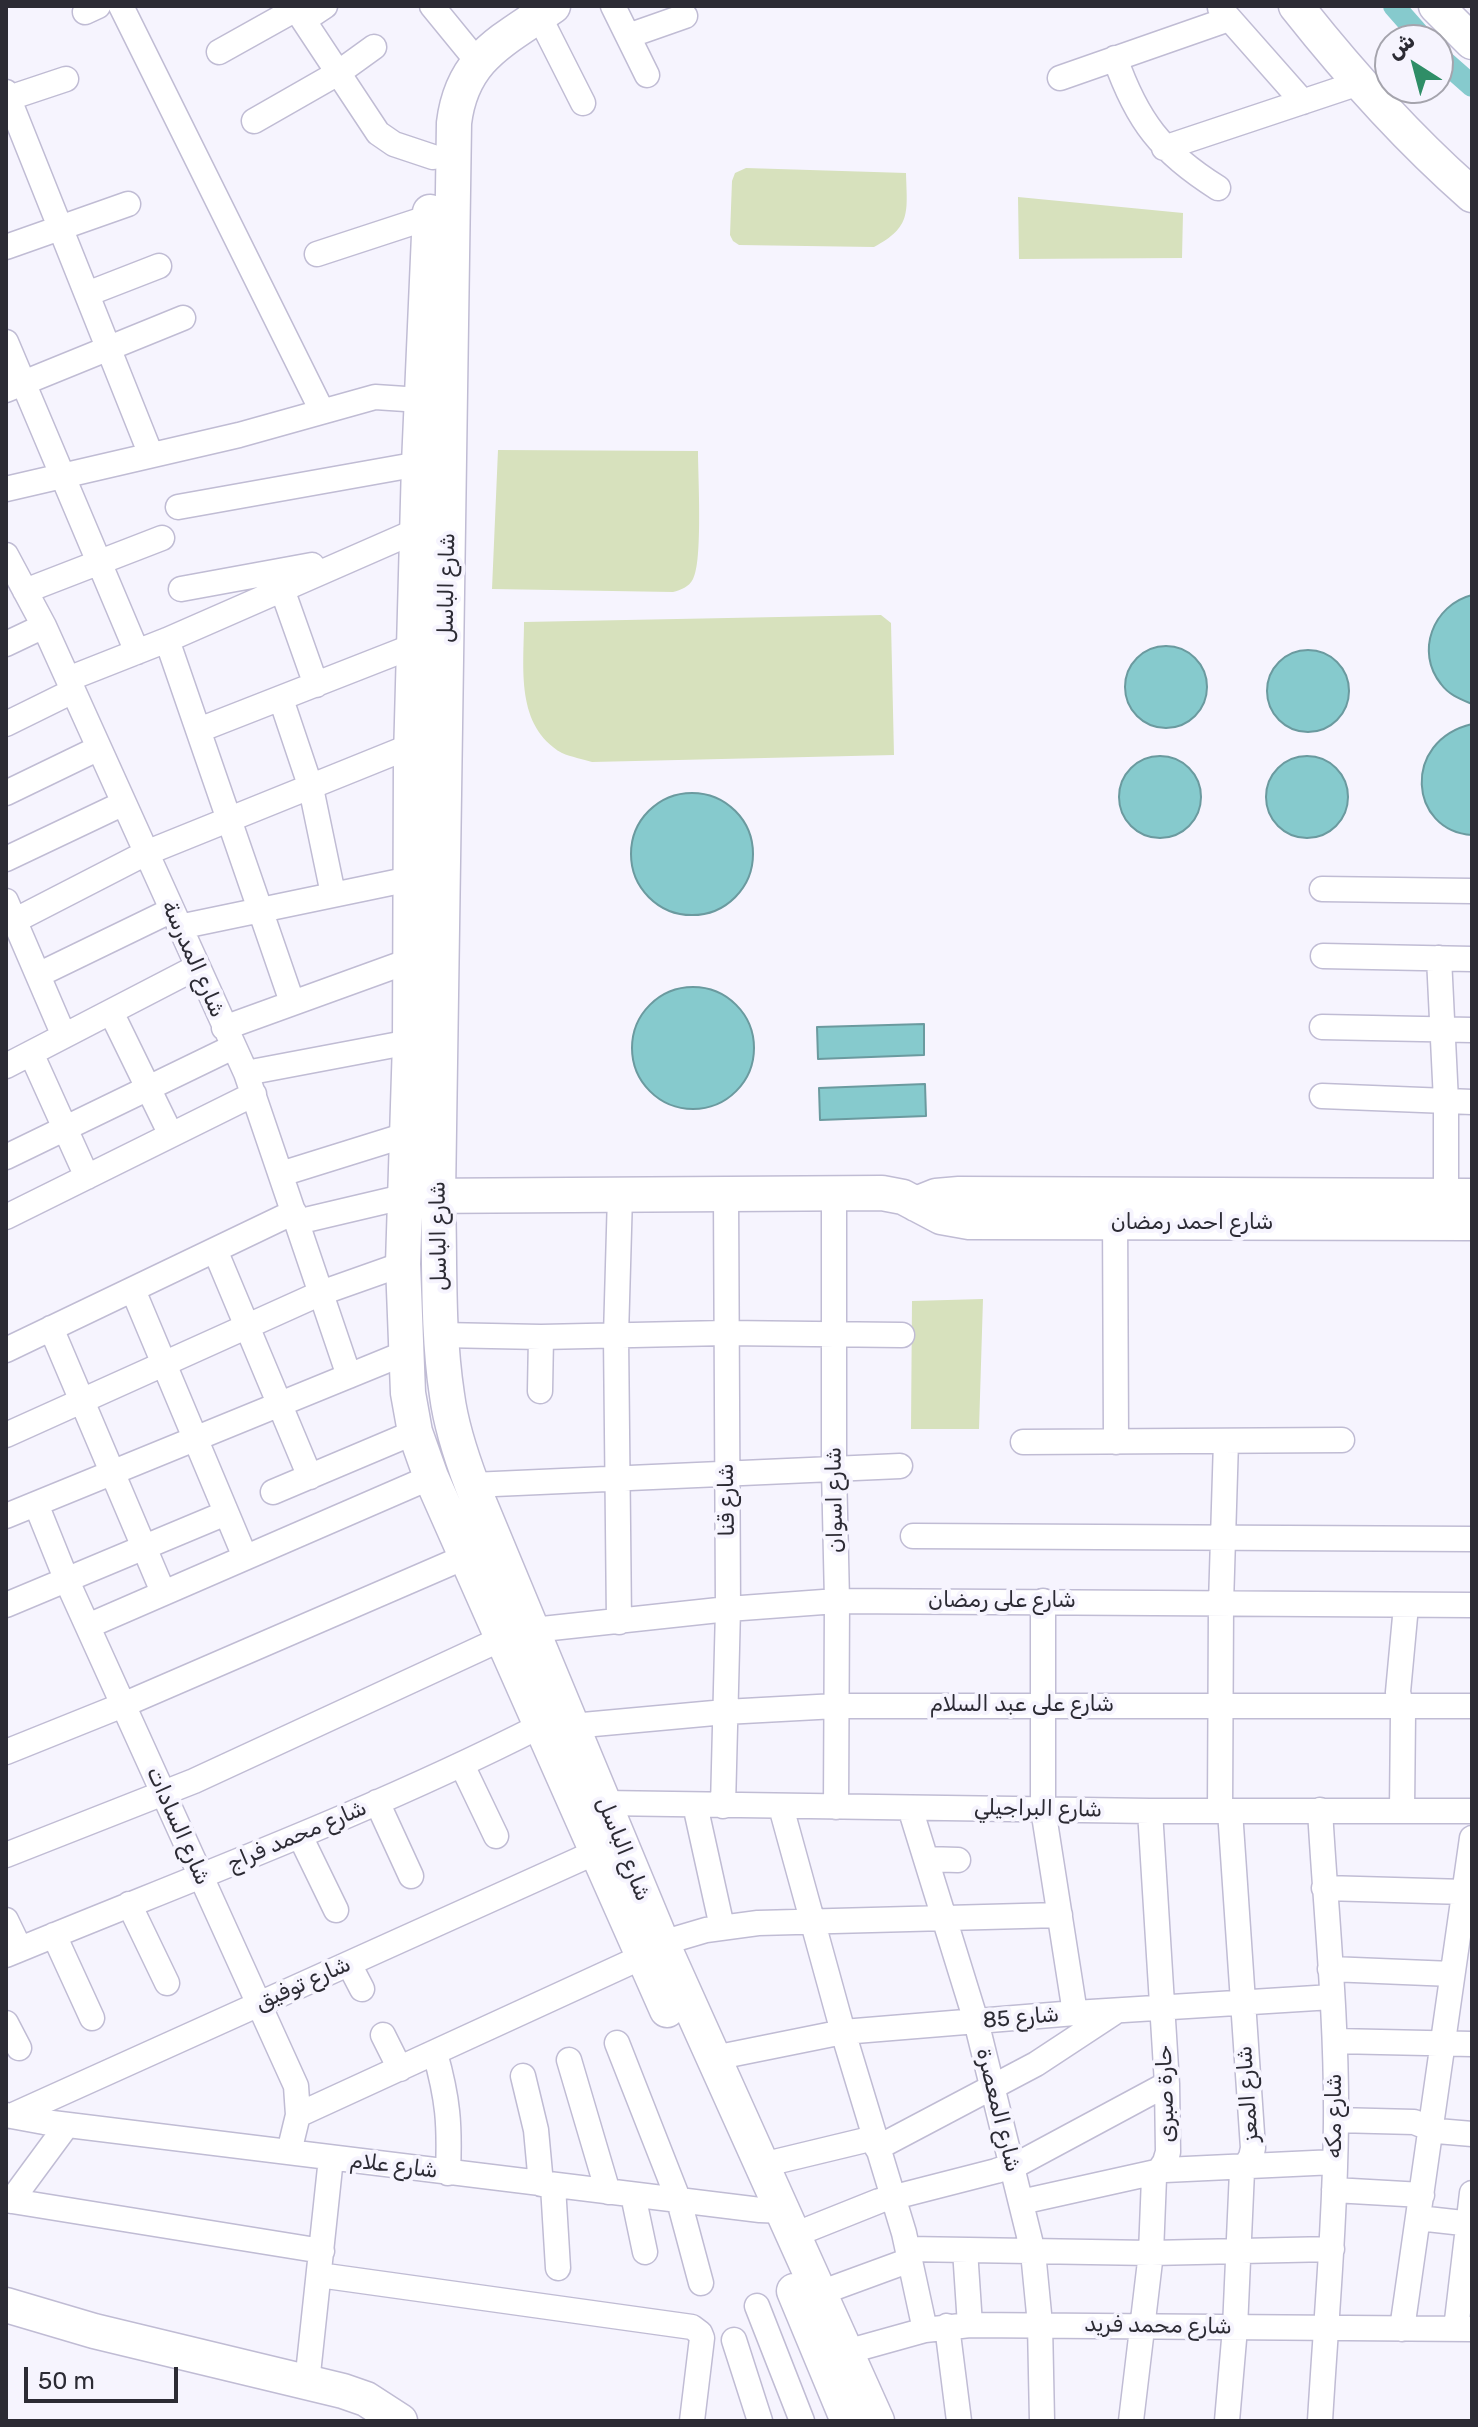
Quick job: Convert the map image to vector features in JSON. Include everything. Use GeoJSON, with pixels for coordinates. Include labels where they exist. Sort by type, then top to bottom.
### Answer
{"type":"FeatureCollection","features":[{"type":"Feature","properties":{"kind":"main road"},"geometry":{"type":"LineString","coordinates":[[1296,6],[1359,83],[1472,195]]}},
{"type":"Feature","properties":{"kind":"main road"},"geometry":{"type":"LineString","coordinates":[[1436,6],[1472,42]]}},
{"type":"Feature","properties":{"kind":"main road","name":"شارع الباسل"},"geometry":{"type":"LineString","coordinates":[[535,9],[498,42],[471,55],[442,90],[435,121],[430,217],[445,757],[438,1196],[447,1397],[457,1441],[517,1634],[652,1950],[779,2219],[820,2293],[877,2421]]}},
{"type":"Feature","properties":{"kind":"main road","name":"شارع الباسل"},"geometry":{"type":"LineString","coordinates":[[471,55],[458,97],[454,123],[436,400],[419,464],[411,752],[410,1042],[403,1197],[405,1353],[415,1432],[431,1477],[465,1557],[517,1634]]}},
{"type":"Feature","properties":{"kind":"main road"},"geometry":{"type":"LineString","coordinates":[[411,752],[445,757]]}},
{"type":"Feature","properties":{"kind":"main road","name":"شارع احمد رمضان"},"geometry":{"type":"LineString","coordinates":[[403,1197],[890,1194],[903,1197],[941,1217],[969,1222],[1115,1209],[1459,1196]]}},
{"type":"Feature","properties":{"kind":"main road","name":"شارع احمد رمضان"},"geometry":{"type":"LineString","coordinates":[[1115,1209],[1472,1223]]}},
{"type":"Feature","properties":{"kind":"main road","name":"شارع الباسل"},"geometry":{"type":"LineString","coordinates":[[591,1808],[596,1852],[714,2058],[762,2165],[848,2421]]}},
{"type":"Feature","properties":{"kind":"main road"},"geometry":{"type":"LineString","coordinates":[[6,2305],[94,2331],[366,2399],[400,2421]]}},
{"type":"Feature","properties":{"kind":"street"},"geometry":{"type":"LineString","coordinates":[[121,6],[322,411]]}},
{"type":"Feature","properties":{"kind":"street"},"geometry":{"type":"LineString","coordinates":[[219,52],[298,12],[325,6]]}},
{"type":"Feature","properties":{"kind":"street"},"geometry":{"type":"LineString","coordinates":[[432,6],[471,55]]}},
{"type":"Feature","properties":{"kind":"street"},"geometry":{"type":"LineString","coordinates":[[613,6],[647,75]]}},
{"type":"Feature","properties":{"kind":"street"},"geometry":{"type":"LineString","coordinates":[[535,9],[583,103]]}},
{"type":"Feature","properties":{"kind":"street"},"geometry":{"type":"LineString","coordinates":[[298,12],[371,125],[386,140],[433,157]]}},
{"type":"Feature","properties":{"kind":"street"},"geometry":{"type":"LineString","coordinates":[[1060,78],[1224,13],[1303,102]]}},
{"type":"Feature","properties":{"kind":"street"},"geometry":{"type":"LineString","coordinates":[[628,36],[685,16]]}},
{"type":"Feature","properties":{"kind":"street"},"geometry":{"type":"LineString","coordinates":[[254,121],[338,73],[374,47]]}},
{"type":"Feature","properties":{"kind":"street"},"geometry":{"type":"LineString","coordinates":[[1115,58],[1132,101],[1164,148],[1218,188]]}},
{"type":"Feature","properties":{"kind":"street"},"geometry":{"type":"LineString","coordinates":[[66,79],[7,97],[151,455]]}},
{"type":"Feature","properties":{"kind":"street"},"geometry":{"type":"LineString","coordinates":[[1164,148],[1359,83]]}},
{"type":"Feature","properties":{"kind":"street"},"geometry":{"type":"LineString","coordinates":[[6,247],[128,204]]}},
{"type":"Feature","properties":{"kind":"street"},"geometry":{"type":"LineString","coordinates":[[317,254],[430,217]]}},
{"type":"Feature","properties":{"kind":"street"},"geometry":{"type":"LineString","coordinates":[[87,294],[159,266]]}},
{"type":"Feature","properties":{"kind":"street"},"geometry":{"type":"LineString","coordinates":[[15,387],[183,318]]}},
{"type":"Feature","properties":{"kind":"street"},"geometry":{"type":"LineString","coordinates":[[6,342],[15,387],[62,476],[137,652]]}},
{"type":"Feature","properties":{"kind":"street"},"geometry":{"type":"LineString","coordinates":[[6,489],[239,435],[375,397],[436,400]]}},
{"type":"Feature","properties":{"kind":"street"},"geometry":{"type":"LineString","coordinates":[[178,507],[419,464]]}},
{"type":"Feature","properties":{"kind":"street"},"geometry":{"type":"LineString","coordinates":[[6,724],[71,685],[137,652],[418,530]]}},
{"type":"Feature","properties":{"kind":"street"},"geometry":{"type":"LineString","coordinates":[[25,591],[162,538]]}},
{"type":"Feature","properties":{"kind":"street","name":"شارع المدرسة"},"geometry":{"type":"LineString","coordinates":[[6,555],[44,626],[250,1083],[349,1376]]}},
{"type":"Feature","properties":{"kind":"street"},"geometry":{"type":"LineString","coordinates":[[181,589],[353,557]]}},
{"type":"Feature","properties":{"kind":"street"},"geometry":{"type":"LineString","coordinates":[[282,589],[316,685]]}},
{"type":"Feature","properties":{"kind":"street"},"geometry":{"type":"LineString","coordinates":[[6,644],[44,626]]}},
{"type":"Feature","properties":{"kind":"street"},"geometry":{"type":"LineString","coordinates":[[167,640],[292,1002]]}},
{"type":"Feature","properties":{"kind":"street"},"geometry":{"type":"LineString","coordinates":[[199,730],[416,645]]}},
{"type":"Feature","properties":{"kind":"street"},"geometry":{"type":"LineString","coordinates":[[281,699],[311,788],[333,894]]}},
{"type":"Feature","properties":{"kind":"street"},"geometry":{"type":"LineString","coordinates":[[6,793],[99,748]]}},
{"type":"Feature","properties":{"kind":"street"},"geometry":{"type":"LineString","coordinates":[[64,1036],[10,911],[146,853],[411,752]]}},
{"type":"Feature","properties":{"kind":"street"},"geometry":{"type":"LineString","coordinates":[[6,859],[124,803]]}},
{"type":"Feature","properties":{"kind":"street"},"geometry":{"type":"LineString","coordinates":[[38,975],[176,919],[261,910],[410,879]]}},
{"type":"Feature","properties":{"kind":"street"},"geometry":{"type":"LineString","coordinates":[[1322,889],[1472,891]]}},
{"type":"Feature","properties":{"kind":"street"},"geometry":{"type":"LineString","coordinates":[[1323,956],[1472,959]]}},
{"type":"Feature","properties":{"kind":"street"},"geometry":{"type":"LineString","coordinates":[[1439,958],[1446,1101],[1459,1196]]}},
{"type":"Feature","properties":{"kind":"street"},"geometry":{"type":"LineString","coordinates":[[6,1157],[148,1088],[228,1037],[292,1002],[409,961]]}},
{"type":"Feature","properties":{"kind":"street"},"geometry":{"type":"LineString","coordinates":[[6,1066],[197,967]]}},
{"type":"Feature","properties":{"kind":"street"},"geometry":{"type":"LineString","coordinates":[[111,1012],[171,1135]]}},
{"type":"Feature","properties":{"kind":"street"},"geometry":{"type":"LineString","coordinates":[[1322,1027],[1472,1030]]}},
{"type":"Feature","properties":{"kind":"street"},"geometry":{"type":"LineString","coordinates":[[6,1215],[171,1135],[250,1083],[410,1042]]}},
{"type":"Feature","properties":{"kind":"street"},"geometry":{"type":"LineString","coordinates":[[31,1053],[87,1177]]}},
{"type":"Feature","properties":{"kind":"street"},"geometry":{"type":"LineString","coordinates":[[1322,1096],[1472,1102]]}},
{"type":"Feature","properties":{"kind":"street"},"geometry":{"type":"LineString","coordinates":[[281,1174],[406,1135]]}},
{"type":"Feature","properties":{"kind":"street","name":"شارع قنا"},"geometry":{"type":"LineString","coordinates":[[723,1806],[728,1609],[726,1194]]}},
{"type":"Feature","properties":{"kind":"street","name":"شارع اسوان"},"geometry":{"type":"LineString","coordinates":[[834,1194],[836,1807]]}},
{"type":"Feature","properties":{"kind":"street"},"geometry":{"type":"LineString","coordinates":[[619,1622],[616,1336],[620,1195]]}},
{"type":"Feature","properties":{"kind":"street"},"geometry":{"type":"LineString","coordinates":[[6,1350],[215,1250],[296,1217],[403,1197]]}},
{"type":"Feature","properties":{"kind":"street"},"geometry":{"type":"LineString","coordinates":[[1115,1209],[1116,1442]]}},
{"type":"Feature","properties":{"kind":"street"},"geometry":{"type":"LineString","coordinates":[[215,1250],[310,1477]]}},
{"type":"Feature","properties":{"kind":"street"},"geometry":{"type":"LineString","coordinates":[[6,1434],[321,1293],[403,1264]]}},
{"type":"Feature","properties":{"kind":"street"},"geometry":{"type":"LineString","coordinates":[[133,1290],[245,1557]]}},
{"type":"Feature","properties":{"kind":"street"},"geometry":{"type":"LineString","coordinates":[[51,1328],[163,1592]]}},
{"type":"Feature","properties":{"kind":"street"},"geometry":{"type":"LineString","coordinates":[[442,1335],[902,1335]]}},
{"type":"Feature","properties":{"kind":"street"},"geometry":{"type":"LineString","coordinates":[[540,1391],[541,1337]]}},
{"type":"Feature","properties":{"kind":"street"},"geometry":{"type":"LineString","coordinates":[[6,1516],[405,1353]]}},
{"type":"Feature","properties":{"kind":"street"},"geometry":{"type":"LineString","coordinates":[[273,1492],[415,1432]]}},
{"type":"Feature","properties":{"kind":"street"},"geometry":{"type":"LineString","coordinates":[[1023,1442],[1342,1440]]}},
{"type":"Feature","properties":{"kind":"street","name":"شارع المعز"},"geometry":{"type":"LineString","coordinates":[[1226,1441],[1221,1604],[1225,1811],[1253,2148],[1244,2166],[1227,2421]]}},
{"type":"Feature","properties":{"kind":"street"},"geometry":{"type":"LineString","coordinates":[[472,1485],[900,1466]]}},
{"type":"Feature","properties":{"kind":"street"},"geometry":{"type":"LineString","coordinates":[[88,1626],[431,1477]]}},
{"type":"Feature","properties":{"kind":"street","name":"شارع السادات"},"geometry":{"type":"LineString","coordinates":[[36,1504],[67,1581],[296,2086],[298,2115],[289,2152]]}},
{"type":"Feature","properties":{"kind":"street"},"geometry":{"type":"LineString","coordinates":[[6,1605],[226,1513]]}},
{"type":"Feature","properties":{"kind":"street"},"geometry":{"type":"LineString","coordinates":[[913,1536],[1472,1539]]}},
{"type":"Feature","properties":{"kind":"street"},"geometry":{"type":"LineString","coordinates":[[6,1752],[123,1705],[465,1557]]}},
{"type":"Feature","properties":{"kind":"street","name":"شارع على رمضان"},"geometry":{"type":"LineString","coordinates":[[6,1855],[207,1776],[360,1703],[517,1634],[728,1609],[837,1601],[1472,1605]]}},
{"type":"Feature","properties":{"kind":"street"},"geometry":{"type":"LineString","coordinates":[[1043,1601],[1043,1809],[1075,2013]]}},
{"type":"Feature","properties":{"kind":"street"},"geometry":{"type":"LineString","coordinates":[[1402,1810],[1402,1705],[1398,1692],[1406,1606]]}},
{"type":"Feature","properties":{"kind":"street","name":"شارع على عبد السلام"},"geometry":{"type":"LineString","coordinates":[[556,1726],[836,1706],[1472,1706]]}},
{"type":"Feature","properties":{"kind":"street","name":"شارع محمد فراج"},"geometry":{"type":"LineString","coordinates":[[13,1952],[300,1836],[556,1726]]}},
{"type":"Feature","properties":{"kind":"street"},"geometry":{"type":"LineString","coordinates":[[462,1765],[496,1836]]}},
{"type":"Feature","properties":{"kind":"street"},"geometry":{"type":"LineString","coordinates":[[377,1802],[411,1876]]}},
{"type":"Feature","properties":{"kind":"street"},"geometry":{"type":"LineString","coordinates":[[695,1805],[722,1927]]}},
{"type":"Feature","properties":{"kind":"street","name":"شارع البراجيلي"},"geometry":{"type":"LineString","coordinates":[[591,1808],[695,1805],[1150,1811],[1472,1811]]}},
{"type":"Feature","properties":{"kind":"street"},"geometry":{"type":"LineString","coordinates":[[781,1807],[909,2255],[948,2327]]}},
{"type":"Feature","properties":{"kind":"street","name":"شارع المعصرة"},"geometry":{"type":"LineString","coordinates":[[910,1808],[976,2021],[1033,2252],[1040,2324],[1042,2421]]}},
{"type":"Feature","properties":{"kind":"street","name":"شارع مكه"},"geometry":{"type":"LineString","coordinates":[[1320,1810],[1335,2041],[1336,2120],[1332,2249],[1320,2421]]}},
{"type":"Feature","properties":{"kind":"street","name":"حارة صبرى"},"geometry":{"type":"LineString","coordinates":[[1131,2421],[1151,2253],[1154,2178],[1168,2152],[1167,2084],[1150,1811]]}},
{"type":"Feature","properties":{"kind":"street"},"geometry":{"type":"LineString","coordinates":[[300,1836],[336,1910]]}},
{"type":"Feature","properties":{"kind":"street"},"geometry":{"type":"LineString","coordinates":[[1402,2329],[1452,1974],[1466,1928],[1465,1892],[1472,1838]]}},
{"type":"Feature","properties":{"kind":"street","name":"شارع توفيق"},"geometry":{"type":"LineString","coordinates":[[8,2115],[596,1852]]}},
{"type":"Feature","properties":{"kind":"street"},"geometry":{"type":"LineString","coordinates":[[926,1859],[958,1860]]}},
{"type":"Feature","properties":{"kind":"street"},"geometry":{"type":"LineString","coordinates":[[1324,1888],[1465,1892]]}},
{"type":"Feature","properties":{"kind":"street"},"geometry":{"type":"LineString","coordinates":[[129,1904],[167,1983]]}},
{"type":"Feature","properties":{"kind":"street"},"geometry":{"type":"LineString","coordinates":[[298,2115],[652,1950],[722,1927],[812,1921],[1060,1915]]}},
{"type":"Feature","properties":{"kind":"street"},"geometry":{"type":"LineString","coordinates":[[6,1920],[13,1952]]}},
{"type":"Feature","properties":{"kind":"street"},"geometry":{"type":"LineString","coordinates":[[54,1935],[92,2018]]}},
{"type":"Feature","properties":{"kind":"street"},"geometry":{"type":"LineString","coordinates":[[349,1964],[362,1989]]}},
{"type":"Feature","properties":{"kind":"street"},"geometry":{"type":"LineString","coordinates":[[1330,1969],[1452,1974]]}},
{"type":"Feature","properties":{"kind":"street","name":"شارع 85"},"geometry":{"type":"LineString","coordinates":[[714,2058],[843,2032],[1116,2010],[1332,1997]]}},
{"type":"Feature","properties":{"kind":"street"},"geometry":{"type":"LineString","coordinates":[[762,2165],[876,2143],[993,2088],[1036,2064],[1116,2010]]}},
{"type":"Feature","properties":{"kind":"street"},"geometry":{"type":"LineString","coordinates":[[6,2023],[19,2048]]}},
{"type":"Feature","properties":{"kind":"street"},"geometry":{"type":"LineString","coordinates":[[383,2035],[400,2069]]}},
{"type":"Feature","properties":{"kind":"street"},"geometry":{"type":"LineString","coordinates":[[1335,2041],[1472,2044]]}},
{"type":"Feature","properties":{"kind":"street"},"geometry":{"type":"LineString","coordinates":[[617,2043],[679,2201],[701,2283]]}},
{"type":"Feature","properties":{"kind":"street"},"geometry":{"type":"LineString","coordinates":[[435,2053],[449,2117],[448,2173]]}},
{"type":"Feature","properties":{"kind":"street"},"geometry":{"type":"LineString","coordinates":[[569,2060],[608,2192]]}},
{"type":"Feature","properties":{"kind":"street"},"geometry":{"type":"LineString","coordinates":[[523,2076],[547,2185],[558,2268]]}},
{"type":"Feature","properties":{"kind":"street"},"geometry":{"type":"LineString","coordinates":[[779,2219],[892,2197],[1012,2166],[1167,2084]]}},
{"type":"Feature","properties":{"kind":"street","name":"شارع علام"},"geometry":{"type":"LineString","coordinates":[[8,2115],[67,2125],[679,2201],[779,2219]]}},
{"type":"Feature","properties":{"kind":"street"},"geometry":{"type":"LineString","coordinates":[[1336,2120],[1414,2122],[1444,2132],[1472,2134]]}},
{"type":"Feature","properties":{"kind":"street"},"geometry":{"type":"LineString","coordinates":[[67,2125],[9,2201],[322,2251]]}},
{"type":"Feature","properties":{"kind":"street"},"geometry":{"type":"LineString","coordinates":[[307,2383],[331,2158]]}},
{"type":"Feature","properties":{"kind":"street"},"geometry":{"type":"LineString","coordinates":[[1021,2202],[1156,2172],[1335,2162]]}},
{"type":"Feature","properties":{"kind":"street"},"geometry":{"type":"LineString","coordinates":[[1334,2190],[1420,2206],[1470,2224]]}},
{"type":"Feature","properties":{"kind":"street"},"geometry":{"type":"LineString","coordinates":[[1464,2329],[1472,2193]]}},
{"type":"Feature","properties":{"kind":"street"},"geometry":{"type":"LineString","coordinates":[[633,2195],[645,2252]]}},
{"type":"Feature","properties":{"kind":"street"},"geometry":{"type":"LineString","coordinates":[[820,2293],[909,2255],[965,2250],[1151,2253],[1332,2249]]}},
{"type":"Feature","properties":{"kind":"street"},"geometry":{"type":"LineString","coordinates":[[959,2421],[948,2327],[965,2250]]}},
{"type":"Feature","properties":{"kind":"street"},"geometry":{"type":"LineString","coordinates":[[319,2275],[692,2327],[702,2338],[692,2421]]}},
{"type":"Feature","properties":{"kind":"street"},"geometry":{"type":"LineString","coordinates":[[757,2306],[802,2421]]}},
{"type":"Feature","properties":{"kind":"street","name":"شارع محمد فريد"},"geometry":{"type":"LineString","coordinates":[[846,2352],[948,2327],[1040,2324],[1464,2329]]}},
{"type":"Feature","properties":{"kind":"street"},"geometry":{"type":"LineString","coordinates":[[734,2340],[760,2421]]}},
{"type":"Feature","properties":{"kind":"green space"},"geometry":{"type":"Polygon","coordinates":[[[746,168],[906,173],[905,217],[895,232],[874,247],[739,245],[730,235],[732,181],[735,173],[746,168]]]}},
{"type":"Feature","properties":{"kind":"green space"},"geometry":{"type":"Polygon","coordinates":[[[1018,197],[1183,213],[1182,258],[1019,259],[1018,197]]]}},
{"type":"Feature","properties":{"kind":"green space"},"geometry":{"type":"Polygon","coordinates":[[[498,450],[698,451],[699,537],[696,570],[691,582],[673,592],[492,589],[498,450]]]}},
{"type":"Feature","properties":{"kind":"green space"},"geometry":{"type":"Polygon","coordinates":[[[881,615],[891,623],[894,755],[592,762],[562,753],[547,742],[529,712],[524,677],[524,622],[881,615]]]}},
{"type":"Feature","properties":{"kind":"green space"},"geometry":{"type":"Polygon","coordinates":[[[983,1299],[979,1429],[911,1429],[912,1301],[983,1299]]]}},
{"type":"Feature","properties":{"kind":"water"},"geometry":{"type":"Polygon","coordinates":[[[1472,595],[1472,704],[1451,694],[1441,684],[1429,658],[1429,644],[1438,619],[1458,600],[1472,595]]]}},
{"type":"Feature","properties":{"kind":"water"},"geometry":{"type":"Polygon","coordinates":[[[1166,646],[1182,649],[1195,658],[1204,671],[1207,687],[1204,703],[1195,716],[1182,725],[1166,728],[1150,725],[1137,716],[1128,703],[1125,687],[1128,671],[1137,658],[1150,649],[1166,646]]]}},
{"type":"Feature","properties":{"kind":"water"},"geometry":{"type":"Polygon","coordinates":[[[1308,650],[1324,653],[1337,662],[1346,675],[1349,691],[1346,707],[1337,720],[1324,729],[1308,732],[1292,729],[1279,720],[1270,707],[1267,691],[1270,675],[1279,662],[1292,653],[1308,650]]]}},
{"type":"Feature","properties":{"kind":"water"},"geometry":{"type":"Polygon","coordinates":[[[1472,724],[1472,835],[1451,830],[1435,818],[1426,803],[1422,784],[1424,766],[1433,748],[1449,733],[1472,724]]]}},
{"type":"Feature","properties":{"kind":"water"},"geometry":{"type":"Polygon","coordinates":[[[1160,756],[1176,759],[1189,768],[1198,781],[1201,797],[1198,813],[1189,826],[1176,835],[1160,838],[1144,835],[1131,826],[1122,813],[1119,797],[1122,781],[1131,768],[1144,759],[1160,756]]]}},
{"type":"Feature","properties":{"kind":"water"},"geometry":{"type":"Polygon","coordinates":[[[1307,756],[1323,759],[1336,768],[1345,781],[1348,797],[1345,813],[1336,826],[1323,835],[1307,838],[1291,835],[1278,826],[1269,813],[1266,797],[1269,781],[1278,768],[1291,759],[1307,756]]]}},
{"type":"Feature","properties":{"kind":"water"},"geometry":{"type":"Polygon","coordinates":[[[692,793],[715,797],[735,811],[749,831],[753,854],[749,877],[735,897],[715,911],[692,915],[669,911],[649,897],[635,877],[631,854],[635,831],[649,811],[669,797],[692,793]]]}},
{"type":"Feature","properties":{"kind":"water"},"geometry":{"type":"Polygon","coordinates":[[[693,987],[716,991],[736,1005],[750,1025],[754,1048],[750,1071],[736,1091],[716,1105],[693,1109],[670,1105],[650,1091],[636,1071],[632,1048],[636,1025],[650,1005],[670,991],[693,987]]]}},
{"type":"Feature","properties":{"kind":"water"},"geometry":{"type":"Polygon","coordinates":[[[924,1024],[924,1055],[818,1059],[817,1027],[924,1024]]]}},
{"type":"Feature","properties":{"kind":"water"},"geometry":{"type":"Polygon","coordinates":[[[925,1084],[926,1116],[820,1120],[819,1088],[925,1084]]]}},
{"type":"Feature","properties":{"kind":"waterway"},"geometry":{"type":"LineString","coordinates":[[1394,6],[1410,24]]}},
{"type":"Feature","properties":{"kind":"waterway"},"geometry":{"type":"LineString","coordinates":[[1454,70],[1472,86]]}}]}
